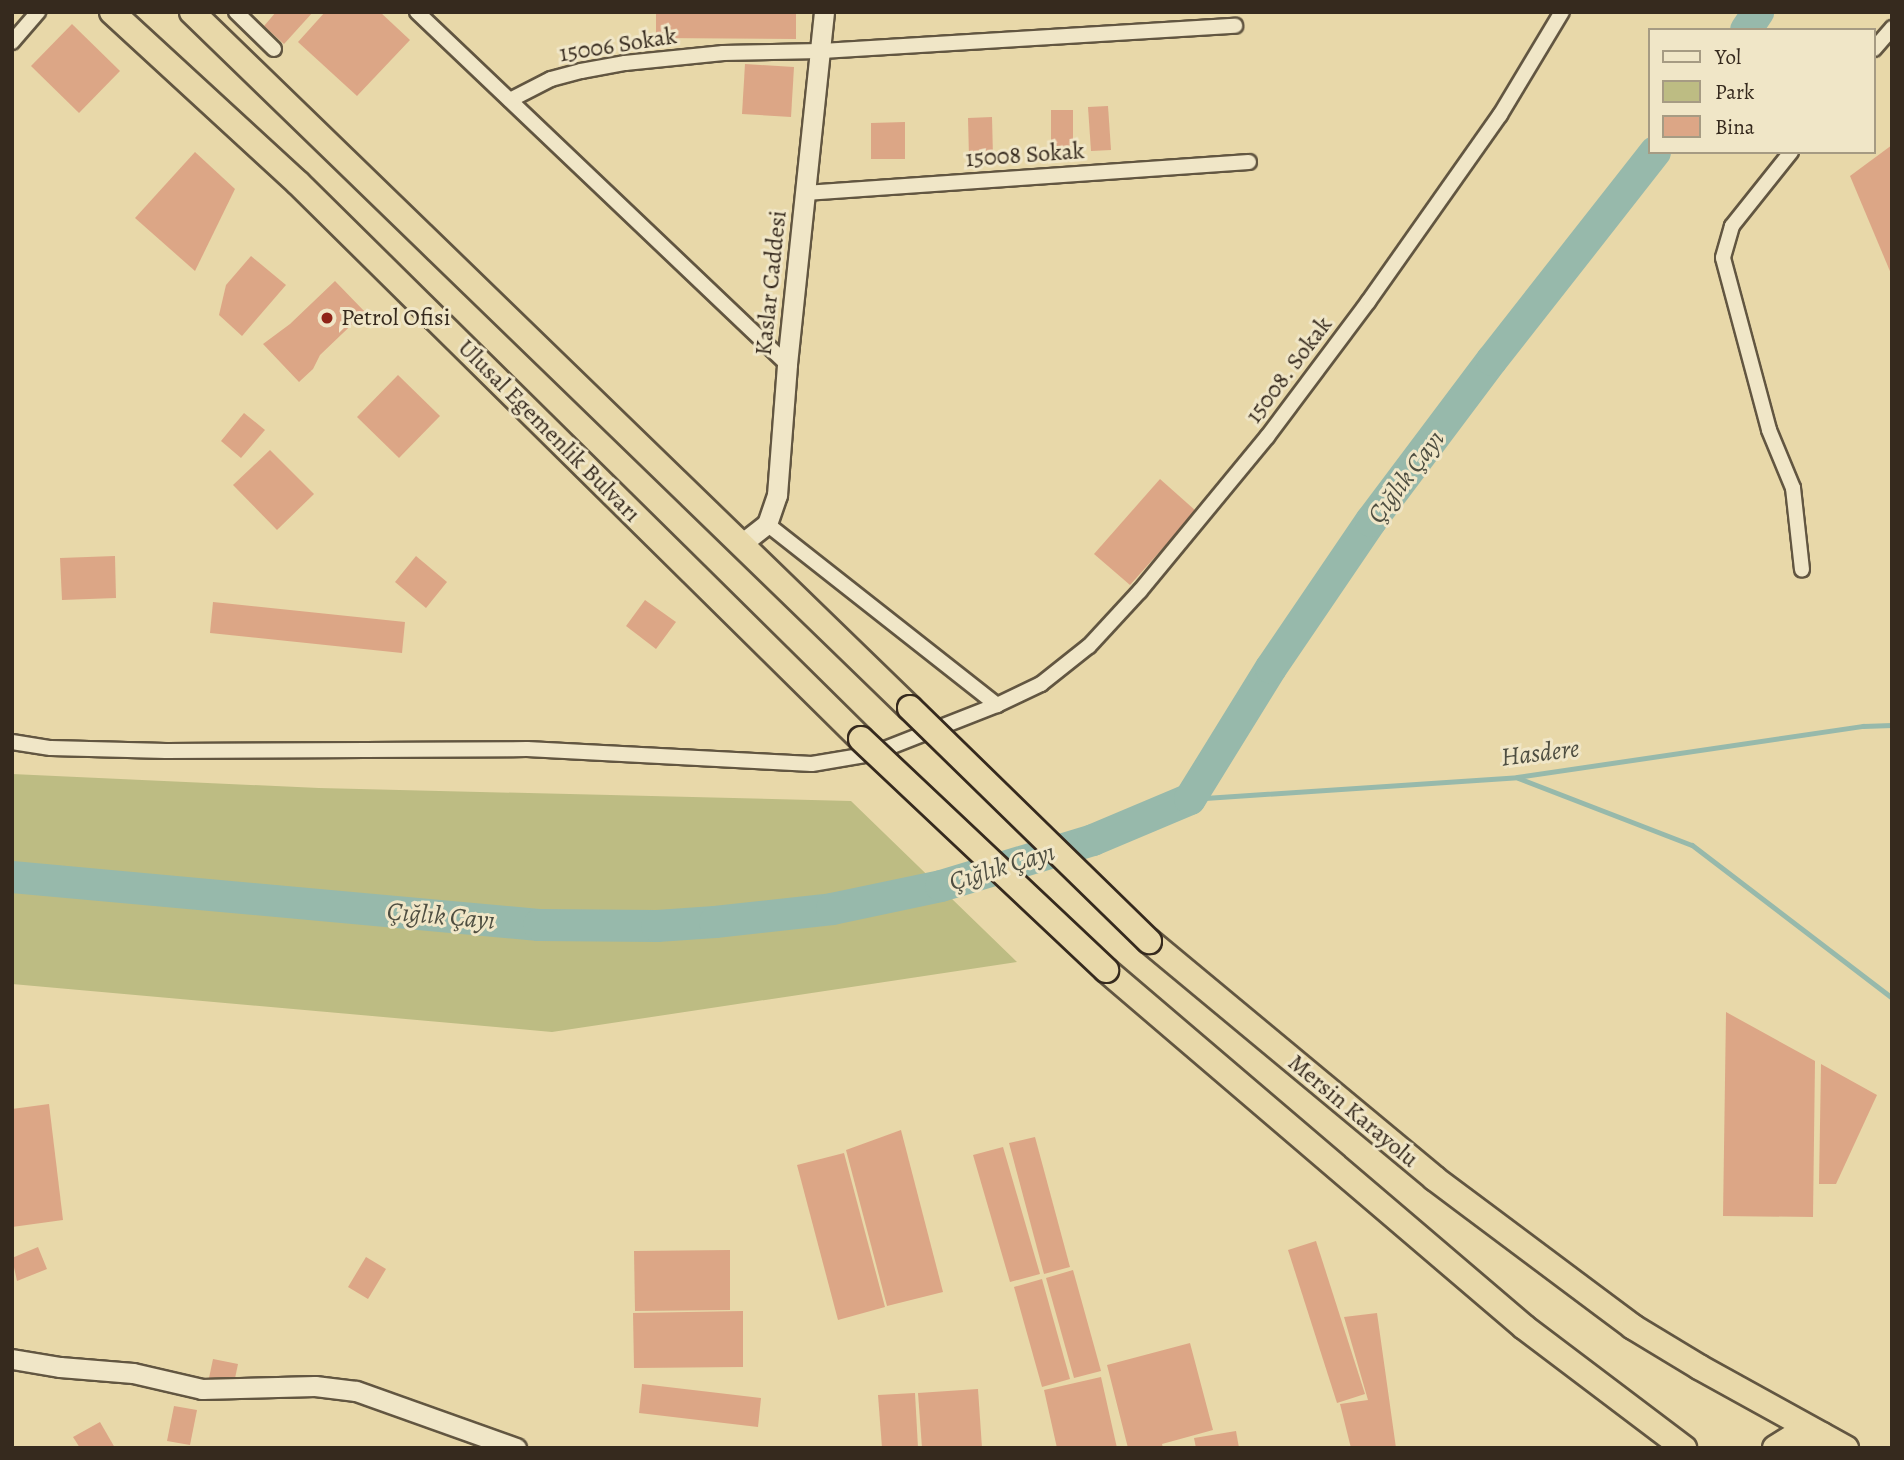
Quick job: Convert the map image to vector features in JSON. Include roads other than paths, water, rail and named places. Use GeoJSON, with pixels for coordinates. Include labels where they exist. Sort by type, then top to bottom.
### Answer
{"type":"FeatureCollection","features":[{"type":"Feature","properties":{"kind":"highway","name":"Ulusal Egemenlik Bulvarı"},"geometry":{"type":"LineString","coordinates":[[112,12],[307,192],[861,739],[1106,970],[1524,1327],[1677,1446]]}},
{"type":"Feature","properties":{"kind":"highway","name":"Ulusal Egemenlik Bulvarı"},"geometry":{"type":"LineString","coordinates":[[192,12],[910,708]]}},
{"type":"Feature","properties":{"kind":"highway","name":"Mersin Karayolu"},"geometry":{"type":"LineString","coordinates":[[910,708],[1149,941],[1434,1178],[1633,1327],[1699,1367],[1836,1442]]}},
{"type":"Feature","properties":{"kind":"highway"},"geometry":{"type":"LineString","coordinates":[[1775,1448],[1797,1434],[1812,1432],[1836,1442]]}},
{"type":"Feature","properties":{"kind":"street"},"geometry":{"type":"LineString","coordinates":[[12,42],[38,12]]}},
{"type":"Feature","properties":{"kind":"street"},"geometry":{"type":"LineString","coordinates":[[236,12],[274,49]]}},
{"type":"Feature","properties":{"kind":"street"},"geometry":{"type":"LineString","coordinates":[[417,12],[787,363]]}},
{"type":"Feature","properties":{"kind":"street","name":"Kaslar Caddesi"},"geometry":{"type":"LineString","coordinates":[[767,524],[777,495],[787,363],[824,12]]}},
{"type":"Feature","properties":{"kind":"street","name":"15008. Sokak"},"geometry":{"type":"LineString","coordinates":[[12,742],[51,748],[166,751],[541,749],[812,764],[843,761],[872,754],[997,705],[1041,684],[1088,646],[1140,592],[1267,437],[1368,302],[1500,115],[1562,12]]}},
{"type":"Feature","properties":{"kind":"street","name":"15006 Sokak"},"geometry":{"type":"LineString","coordinates":[[510,100],[551,79],[625,63],[755,51],[821,51],[1235,26]]}},
{"type":"Feature","properties":{"kind":"street"},"geometry":{"type":"LineString","coordinates":[[1876,47],[1892,28]]}},
{"type":"Feature","properties":{"kind":"street"},"geometry":{"type":"LineString","coordinates":[[1789,154],[1731,226],[1723,258],[1769,430],[1793,488],[1802,570]]}},
{"type":"Feature","properties":{"kind":"street","name":"15008 Sokak"},"geometry":{"type":"LineString","coordinates":[[805,193],[1249,162]]}},
{"type":"Feature","properties":{"kind":"street"},"geometry":{"type":"LineString","coordinates":[[740,545],[767,524],[997,705]]}},
{"type":"Feature","properties":{"kind":"street"},"geometry":{"type":"LineString","coordinates":[[12,1359],[60,1367],[132,1373],[202,1389],[315,1387],[356,1391],[516,1448]]}},
{"type":"Feature","properties":{"kind":"waterway","name":"Çığlık Çayı"},"geometry":{"type":"LineString","coordinates":[[1747,28],[1758,12]]}},
{"type":"Feature","properties":{"kind":"waterway","name":"Çığlık Çayı"},"geometry":{"type":"LineString","coordinates":[[12,877],[539,925],[657,926],[832,909],[941,886],[1093,840],[1190,799],[1271,668],[1371,521],[1492,360],[1653,154]]}},
{"type":"Feature","properties":{"kind":"waterway","name":"Hasdere"},"geometry":{"type":"LineString","coordinates":[[1190,799],[1517,777],[1863,726],[1892,725]]}},
{"type":"Feature","properties":{"kind":"waterway"},"geometry":{"type":"LineString","coordinates":[[1518,778],[1692,845],[1892,998]]}},
{"type":"Feature","properties":{"kind":"place","name":"Petrol Ofisi"},"geometry":{"type":"Point","coordinates":[327,318]}}]}
